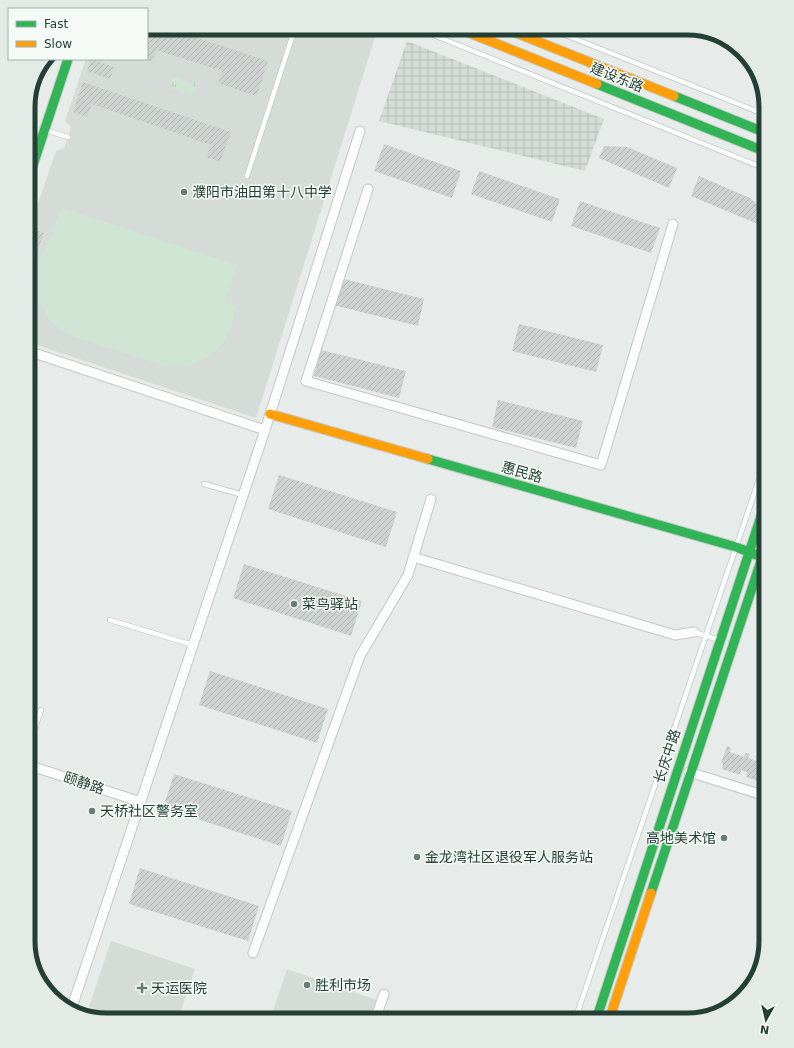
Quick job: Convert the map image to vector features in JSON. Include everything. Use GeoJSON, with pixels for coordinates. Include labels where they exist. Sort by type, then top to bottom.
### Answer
{"type":"FeatureCollection","features":[{"type":"Feature","properties":{"kind":"main road","name":"建设东路"},"geometry":{"type":"LineString","coordinates":[[474,35],[759,149]]}},
{"type":"Feature","properties":{"kind":"main road","name":"建设东路"},"geometry":{"type":"LineString","coordinates":[[521,35],[759,131]]}},
{"type":"Feature","properties":{"kind":"main road"},"geometry":{"type":"LineString","coordinates":[[35,159],[68,60]]}},
{"type":"Feature","properties":{"kind":"main road","name":"惠民路"},"geometry":{"type":"LineString","coordinates":[[270,414],[750,551],[759,556]]}},
{"type":"Feature","properties":{"kind":"main road","name":"长庆中路"},"geometry":{"type":"LineString","coordinates":[[598,1013],[759,523]]}},
{"type":"Feature","properties":{"kind":"main road"},"geometry":{"type":"LineString","coordinates":[[753,541],[759,544]]}},
{"type":"Feature","properties":{"kind":"main road","name":"长庆中路"},"geometry":{"type":"LineString","coordinates":[[611,1013],[689,772],[759,572]]}},
{"type":"Feature","properties":{"kind":"street"},"geometry":{"type":"LineString","coordinates":[[73,1005],[270,414],[360,131]]}},
{"type":"Feature","properties":{"kind":"street"},"geometry":{"type":"LineString","coordinates":[[368,189],[306,381],[601,465],[672,224]]}},
{"type":"Feature","properties":{"kind":"street"},"geometry":{"type":"LineString","coordinates":[[35,353],[264,430]]}},
{"type":"Feature","properties":{"kind":"street"},"geometry":{"type":"LineString","coordinates":[[254,953],[360,656],[408,576],[431,498]]}},
{"type":"Feature","properties":{"kind":"street"},"geometry":{"type":"LineString","coordinates":[[413,557],[674,635],[694,632]]}},
{"type":"Feature","properties":{"kind":"street","name":"颐静路"},"geometry":{"type":"LineString","coordinates":[[35,767],[141,802]]}},
{"type":"Feature","properties":{"kind":"street"},"geometry":{"type":"LineString","coordinates":[[689,772],[759,794]]}},
{"type":"Feature","properties":{"kind":"street"},"geometry":{"type":"LineString","coordinates":[[377,1013],[384,994]]}},
{"type":"Feature","properties":{"kind":"lane"},"geometry":{"type":"LineString","coordinates":[[247,176],[293,35]]}},
{"type":"Feature","properties":{"kind":"lane"},"geometry":{"type":"LineString","coordinates":[[433,35],[759,166]]}},
{"type":"Feature","properties":{"kind":"lane"},"geometry":{"type":"LineString","coordinates":[[566,35],[759,112]]}},
{"type":"Feature","properties":{"kind":"lane"},"geometry":{"type":"LineString","coordinates":[[45,130],[68,137]]}},
{"type":"Feature","properties":{"kind":"lane"},"geometry":{"type":"LineString","coordinates":[[577,1013],[759,480]]}},
{"type":"Feature","properties":{"kind":"lane"},"geometry":{"type":"LineString","coordinates":[[204,484],[243,495]]}},
{"type":"Feature","properties":{"kind":"lane"},"geometry":{"type":"LineString","coordinates":[[110,620],[193,645]]}},
{"type":"Feature","properties":{"kind":"lane"},"geometry":{"type":"LineString","coordinates":[[694,632],[733,644]]}},
{"type":"Feature","properties":{"kind":"lane"},"geometry":{"type":"LineString","coordinates":[[35,730],[42,710]]}},
{"type":"Feature","properties":{"kind":"shaded area","name":"濮阳市油田第十八中学"},"geometry":{"type":"Polygon","coordinates":[[[148,35],[376,35],[256,418],[35,344],[35,212],[56,151],[64,148],[68,137],[71,127],[65,121],[86,60],[148,60],[148,35]]]}},
{"type":"Feature","properties":{"kind":"shaded area"},"geometry":{"type":"Polygon","coordinates":[[[407,41],[604,119],[585,171],[379,121],[407,41]]]}},
{"type":"Feature","properties":{"kind":"shaded area","name":"天运医院"},"geometry":{"type":"Polygon","coordinates":[[[111,941],[195,969],[180,1013],[107,1013],[89,1007],[111,941]]]}},
{"type":"Feature","properties":{"kind":"shaded area","name":"胜利市场"},"geometry":{"type":"Polygon","coordinates":[[[287,969],[377,1000],[372,1013],[272,1013],[287,969]]]}},
{"type":"Feature","properties":{"kind":"green space"},"geometry":{"type":"Polygon","coordinates":[[[173,77],[196,84],[193,95],[170,88],[173,77]]]}},
{"type":"Feature","properties":{"kind":"green space"},"geometry":{"type":"Polygon","coordinates":[[[61,208],[237,265],[225,303],[235,306],[232,326],[222,344],[207,358],[187,366],[166,366],[68,335],[50,321],[39,301],[35,275],[42,253],[48,244],[61,208]]]}},
{"type":"Feature","properties":{"kind":"building"},"geometry":{"type":"Polygon","coordinates":[[[148,35],[188,35],[268,61],[257,96],[218,83],[222,71],[156,50],[152,62],[147,60],[148,35]]]}},
{"type":"Feature","properties":{"kind":"building"},"geometry":{"type":"Polygon","coordinates":[[[91,60],[114,67],[110,79],[87,71],[91,60]]]}},
{"type":"Feature","properties":{"kind":"building"},"geometry":{"type":"Polygon","coordinates":[[[83,82],[231,132],[220,162],[206,157],[211,145],[92,104],[87,117],[73,112],[83,82]]]}},
{"type":"Feature","properties":{"kind":"building"},"geometry":{"type":"Polygon","coordinates":[[[384,144],[461,171],[452,198],[374,171],[384,144]]]}},
{"type":"Feature","properties":{"kind":"building"},"geometry":{"type":"Polygon","coordinates":[[[604,146],[627,147],[677,168],[669,188],[599,158],[604,146]]]}},
{"type":"Feature","properties":{"kind":"building"},"geometry":{"type":"Polygon","coordinates":[[[479,171],[560,199],[552,222],[471,194],[479,171]]]}},
{"type":"Feature","properties":{"kind":"building"},"geometry":{"type":"Polygon","coordinates":[[[699,176],[750,198],[759,206],[759,225],[691,196],[699,176]]]}},
{"type":"Feature","properties":{"kind":"building"},"geometry":{"type":"Polygon","coordinates":[[[580,201],[660,228],[651,253],[571,226],[580,201]]]}},
{"type":"Feature","properties":{"kind":"building"},"geometry":{"type":"Polygon","coordinates":[[[35,230],[44,233],[35,258],[35,230]]]}},
{"type":"Feature","properties":{"kind":"building"},"geometry":{"type":"Polygon","coordinates":[[[340,278],[424,299],[418,326],[333,305],[340,278]]]}},
{"type":"Feature","properties":{"kind":"building"},"geometry":{"type":"Polygon","coordinates":[[[519,324],[603,345],[596,372],[512,351],[519,324]]]}},
{"type":"Feature","properties":{"kind":"building"},"geometry":{"type":"Polygon","coordinates":[[[321,350],[406,371],[399,398],[314,376],[321,350]]]}},
{"type":"Feature","properties":{"kind":"building"},"geometry":{"type":"Polygon","coordinates":[[[498,400],[583,421],[576,448],[492,427],[498,400]]]}},
{"type":"Feature","properties":{"kind":"building"},"geometry":{"type":"Polygon","coordinates":[[[279,475],[397,512],[386,547],[268,509],[279,475]]]}},
{"type":"Feature","properties":{"kind":"building"},"geometry":{"type":"Polygon","coordinates":[[[244,564],[362,601],[351,636],[233,598],[244,564]]]}},
{"type":"Feature","properties":{"kind":"building"},"geometry":{"type":"Polygon","coordinates":[[[210,671],[328,709],[317,743],[199,705],[210,671]]]}},
{"type":"Feature","properties":{"kind":"building"},"geometry":{"type":"Polygon","coordinates":[[[727,746],[731,748],[730,752],[744,757],[746,753],[750,754],[748,758],[759,762],[759,782],[746,777],[747,772],[741,770],[740,775],[722,769],[723,764],[721,763],[727,746]]]}},
{"type":"Feature","properties":{"kind":"building"},"geometry":{"type":"Polygon","coordinates":[[[174,774],[292,811],[281,846],[163,808],[174,774]]]}},
{"type":"Feature","properties":{"kind":"building"},"geometry":{"type":"Polygon","coordinates":[[[140,868],[259,906],[248,941],[129,904],[140,868]]]}},
{"type":"Feature","properties":{"kind":"traffic: fast"},"geometry":{"type":"LineString","coordinates":[[35,159],[68,60]]}},
{"type":"Feature","properties":{"kind":"traffic: fast"},"geometry":{"type":"LineString","coordinates":[[597,84],[759,149]]}},
{"type":"Feature","properties":{"kind":"traffic: fast"},"geometry":{"type":"LineString","coordinates":[[674,96],[759,130]]}},
{"type":"Feature","properties":{"kind":"traffic: fast"},"geometry":{"type":"LineString","coordinates":[[428,459],[736,547],[759,556]]}},
{"type":"Feature","properties":{"kind":"traffic: fast"},"geometry":{"type":"LineString","coordinates":[[598,1013],[759,522]]}},
{"type":"Feature","properties":{"kind":"traffic: fast"},"geometry":{"type":"LineString","coordinates":[[651,893],[759,567]]}},
{"type":"Feature","properties":{"kind":"traffic: slow"},"geometry":{"type":"LineString","coordinates":[[474,35],[597,84]]}},
{"type":"Feature","properties":{"kind":"traffic: slow"},"geometry":{"type":"LineString","coordinates":[[522,35],[674,96]]}},
{"type":"Feature","properties":{"kind":"traffic: slow"},"geometry":{"type":"LineString","coordinates":[[270,414],[428,459]]}},
{"type":"Feature","properties":{"kind":"traffic: slow"},"geometry":{"type":"LineString","coordinates":[[611,1013],[651,893]]}},
{"type":"Feature","properties":{"kind":"place","name":"濮阳市油田第十八中学"},"geometry":{"type":"Point","coordinates":[184,192]}},
{"type":"Feature","properties":{"kind":"place","name":"菜鸟驿站"},"geometry":{"type":"Point","coordinates":[294,604]}},
{"type":"Feature","properties":{"kind":"place","name":"天桥社区警务室"},"geometry":{"type":"Point","coordinates":[92,811]}},
{"type":"Feature","properties":{"kind":"place","name":"高地美术馆"},"geometry":{"type":"Point","coordinates":[724,838]}},
{"type":"Feature","properties":{"kind":"place","name":"金龙湾社区退役军人服务站"},"geometry":{"type":"Point","coordinates":[417,857]}},
{"type":"Feature","properties":{"kind":"place","name":"胜利市场"},"geometry":{"type":"Point","coordinates":[307,985]}},
{"type":"Feature","properties":{"kind":"place","name":"天运医院"},"geometry":{"type":"Point","coordinates":[142,988]}}]}
